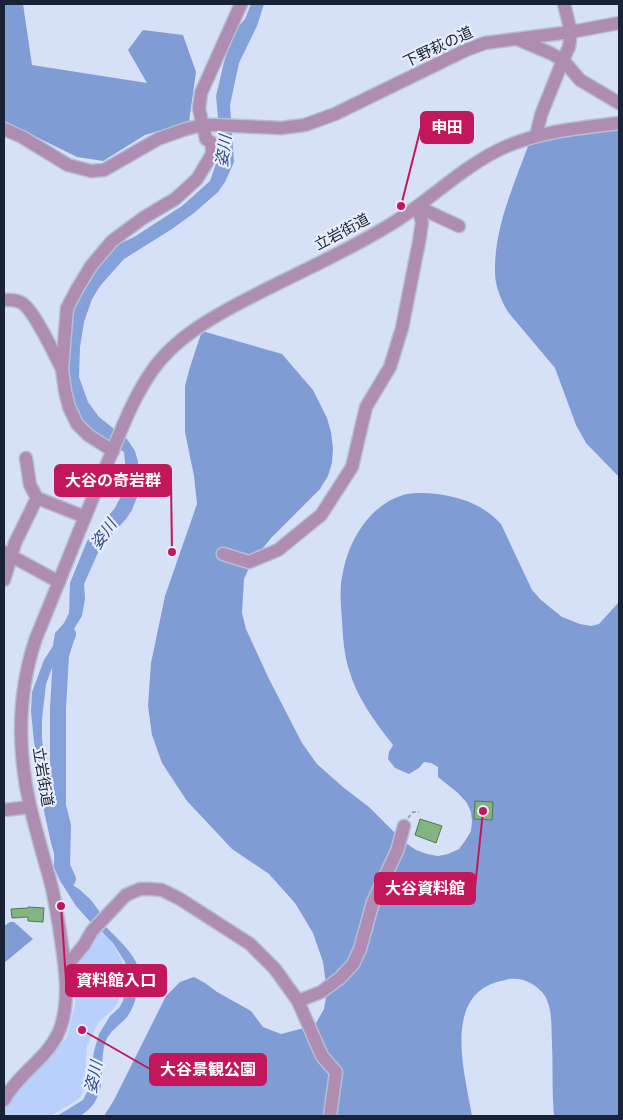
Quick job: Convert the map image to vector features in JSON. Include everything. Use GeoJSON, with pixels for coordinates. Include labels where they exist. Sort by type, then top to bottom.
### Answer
{"type":"FeatureCollection","features":[{"type":"Feature","properties":{"kind":"street"},"geometry":{"type":"LineString","coordinates":[[113,451],[88,435],[77,424],[69,407],[62,369],[68,308],[91,266],[112,240],[143,218],[175,199],[197,179],[212,154],[212,143],[206,139],[208,125],[199,109],[201,93],[241,4]]}},
{"type":"Feature","properties":{"kind":"street"},"geometry":{"type":"LineString","coordinates":[[536,136],[541,115],[569,47],[571,32],[564,4]]}},
{"type":"Feature","properties":{"kind":"street","name":"下野萩の道"},"geometry":{"type":"LineString","coordinates":[[208,125],[281,128],[305,125],[335,114],[466,50],[485,43],[543,34],[571,32],[619,23]]}},
{"type":"Feature","properties":{"kind":"street"},"geometry":{"type":"LineString","coordinates":[[517,39],[563,60],[580,80],[619,103]]}},
{"type":"Feature","properties":{"kind":"street","name":"立岩街道"},"geometry":{"type":"LineString","coordinates":[[4,1100],[48,1050],[56,1038],[64,1016],[66,1003],[65,968],[54,900],[25,782],[21,706],[28,662],[85,517],[141,388],[168,352],[218,314],[369,238],[418,207],[472,166],[504,147],[536,136],[619,123]]}},
{"type":"Feature","properties":{"kind":"street"},"geometry":{"type":"LineString","coordinates":[[4,130],[22,137],[68,164],[91,171],[104,170],[158,139],[183,130],[208,125]]}},
{"type":"Feature","properties":{"kind":"street"},"geometry":{"type":"LineString","coordinates":[[418,207],[459,226]]}},
{"type":"Feature","properties":{"kind":"street"},"geometry":{"type":"LineString","coordinates":[[224,554],[249,562],[278,550],[321,515],[352,467],[366,407],[390,367],[402,328],[422,223],[418,207]]}},
{"type":"Feature","properties":{"kind":"street"},"geometry":{"type":"LineString","coordinates":[[4,300],[11,299],[21,302],[30,311],[62,369]]}},
{"type":"Feature","properties":{"kind":"street"},"geometry":{"type":"LineString","coordinates":[[26,458],[30,485],[37,498],[85,517]]}},
{"type":"Feature","properties":{"kind":"street"},"geometry":{"type":"LineString","coordinates":[[4,580],[7,554],[37,498]]}},
{"type":"Feature","properties":{"kind":"street"},"geometry":{"type":"LineString","coordinates":[[7,554],[59,582]]}},
{"type":"Feature","properties":{"kind":"street"},"geometry":{"type":"LineString","coordinates":[[4,810],[30,807]]}},
{"type":"Feature","properties":{"kind":"street"},"geometry":{"type":"LineString","coordinates":[[298,1001],[321,992],[340,978],[353,964],[360,949],[373,902],[397,851],[404,826]]}},
{"type":"Feature","properties":{"kind":"street"},"geometry":{"type":"LineString","coordinates":[[65,968],[92,932],[126,895],[140,889],[150,889],[162,890],[180,899],[250,944],[275,969],[298,1001],[322,1056],[336,1072],[330,1116]]}},
{"type":"Feature","properties":{"kind":"shaded area"},"geometry":{"type":"Polygon","coordinates":[[[4,4],[23,4],[32,65],[147,83],[128,50],[143,30],[183,35],[196,72],[189,122],[145,135],[103,161],[77,157],[4,121],[4,4]]]}},
{"type":"Feature","properties":{"kind":"shaded area"},"geometry":{"type":"Polygon","coordinates":[[[619,127],[619,477],[586,443],[576,425],[555,368],[508,312],[499,293],[495,272],[498,238],[506,205],[530,141],[619,127]]]}},
{"type":"Feature","properties":{"kind":"shaded area"},"geometry":{"type":"Polygon","coordinates":[[[202,331],[282,354],[313,390],[327,418],[333,449],[332,463],[328,476],[320,489],[272,537],[249,568],[244,579],[242,613],[246,629],[269,679],[302,743],[317,764],[369,807],[403,841],[416,850],[438,856],[459,849],[471,831],[471,812],[467,803],[458,793],[438,777],[438,767],[424,762],[419,768],[409,774],[395,768],[388,759],[393,745],[367,709],[352,680],[344,646],[341,584],[350,548],[371,515],[391,500],[411,493],[437,494],[464,500],[488,512],[501,524],[532,590],[562,617],[580,624],[591,626],[599,624],[619,602],[619,1116],[554,1116],[551,1025],[548,1001],[538,988],[529,982],[509,979],[487,986],[474,996],[466,1010],[462,1027],[463,1064],[472,1116],[104,1116],[114,1100],[166,996],[180,982],[194,977],[251,1011],[263,1027],[281,1034],[316,1023],[324,1009],[327,992],[323,962],[313,933],[295,903],[269,874],[232,849],[187,801],[162,763],[152,735],[148,706],[151,663],[165,596],[197,504],[194,476],[185,432],[185,386],[202,331]]]}},
{"type":"Feature","properties":{"kind":"shaded area"},"geometry":{"type":"Polygon","coordinates":[[[14,922],[33,939],[4,963],[4,926],[14,922]]]}},
{"type":"Feature","properties":{"kind":"shaded area"},"geometry":{"type":"Polygon","coordinates":[[[100,932],[111,941],[121,958],[123,966],[122,981],[118,1002],[98,1023],[87,1046],[84,1089],[80,1098],[51,1116],[4,1116],[4,1111],[15,1094],[67,1037],[75,1005],[75,988],[72,974],[82,956],[100,932]]]}},
{"type":"Feature","properties":{"kind":"water"},"geometry":{"type":"Polygon","coordinates":[[[251,4],[264,4],[257,26],[239,63],[230,105],[234,162],[225,182],[218,192],[194,213],[124,259],[100,286],[92,299],[84,322],[80,347],[79,377],[88,402],[99,417],[127,439],[135,451],[138,462],[137,497],[126,519],[101,546],[84,584],[85,599],[82,616],[74,629],[65,651],[52,668],[46,684],[42,719],[45,785],[64,866],[74,886],[91,900],[99,911],[100,915],[93,925],[76,906],[64,887],[51,843],[38,783],[39,770],[31,711],[32,692],[44,660],[53,646],[55,633],[64,623],[69,613],[70,583],[87,541],[115,508],[124,490],[126,472],[124,452],[89,430],[81,419],[68,384],[70,316],[77,297],[97,268],[119,244],[134,237],[182,206],[210,181],[221,149],[216,96],[234,31],[245,19],[251,4]]]}},
{"type":"Feature","properties":{"kind":"water"},"geometry":{"type":"Polygon","coordinates":[[[106,927],[127,948],[136,962],[139,975],[136,998],[131,1012],[112,1032],[105,1043],[100,1091],[97,1099],[80,1116],[57,1116],[83,1100],[88,1090],[94,1051],[99,1034],[110,1016],[119,1008],[123,1001],[128,971],[125,962],[113,943],[102,932],[106,927]]]}},
{"type":"Feature","properties":{"kind":"building"},"geometry":{"type":"Polygon","coordinates":[[[475,801],[493,802],[492,820],[474,819],[475,801]]]}},
{"type":"Feature","properties":{"kind":"building"},"geometry":{"type":"Polygon","coordinates":[[[420,819],[442,826],[436,843],[415,835],[420,819]]]}},
{"type":"Feature","properties":{"kind":"building"},"geometry":{"type":"Polygon","coordinates":[[[44,908],[43,922],[28,921],[28,917],[12,918],[11,909],[44,908]]]}},
{"type":"Feature","properties":{"kind":"waterway","name":"姿川"},"geometry":{"type":"LineString","coordinates":[[68,634],[61,655],[58,709],[58,806],[63,826],[62,866],[68,879]]}},
{"type":"Feature","properties":{"kind":"place","name":"申田"},"geometry":{"type":"Point","coordinates":[401,206]}},
{"type":"Feature","properties":{"kind":"place","name":"大谷の奇岩群"},"geometry":{"type":"Point","coordinates":[172,552]}},
{"type":"Feature","properties":{"kind":"place","name":"大谷資料館"},"geometry":{"type":"Point","coordinates":[483,811]}},
{"type":"Feature","properties":{"kind":"place","name":"資料館入口"},"geometry":{"type":"Point","coordinates":[61,906]}},
{"type":"Feature","properties":{"kind":"place","name":"大谷景観公園"},"geometry":{"type":"Point","coordinates":[82,1030]}}]}
